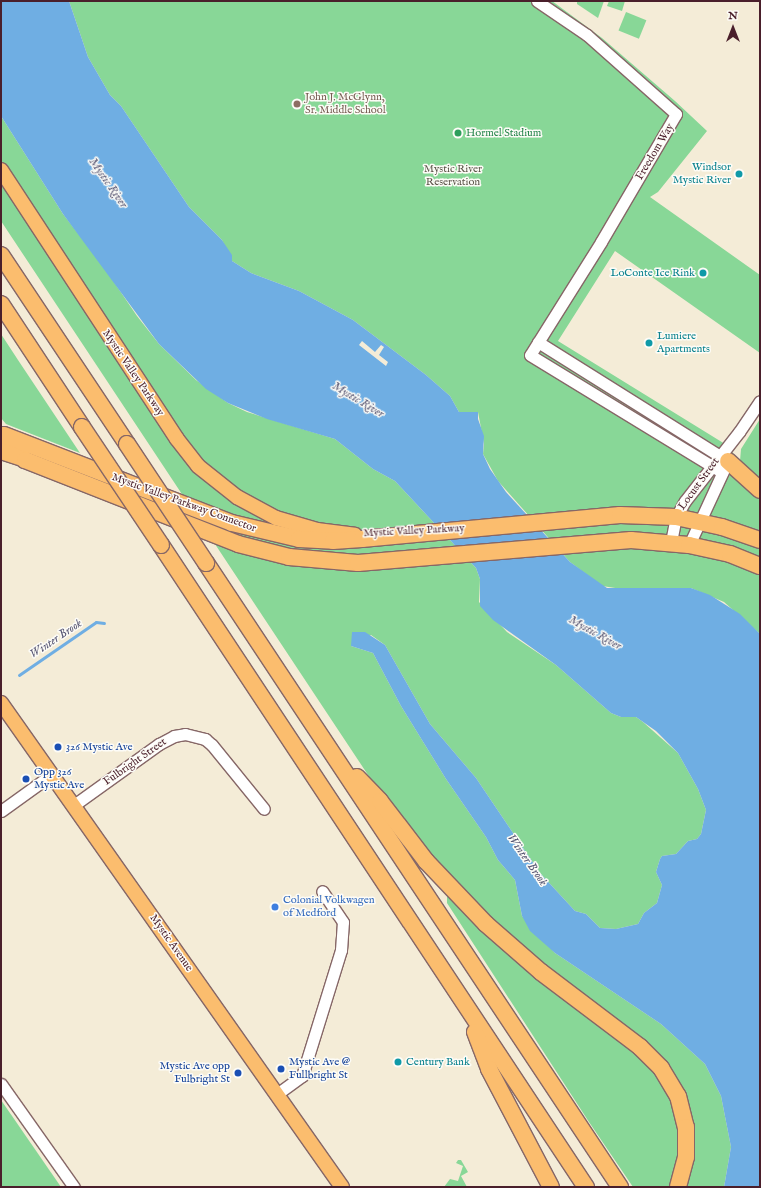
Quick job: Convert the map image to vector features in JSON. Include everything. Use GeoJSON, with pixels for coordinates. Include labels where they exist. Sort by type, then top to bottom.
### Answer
{"type":"FeatureCollection","features":[{"type":"Feature","properties":{"kind":"highway"},"geometry":{"type":"LineString","coordinates":[[1,255],[620,1187]]}},
{"type":"Feature","properties":{"kind":"highway"},"geometry":{"type":"LineString","coordinates":[[1,304],[586,1187]]}},
{"type":"Feature","properties":{"kind":"highway","name":"Mystic Valley Parkway Connector"},"geometry":{"type":"LineString","coordinates":[[2,434],[216,517],[264,533],[333,541],[420,532]]}},
{"type":"Feature","properties":{"kind":"highway"},"geometry":{"type":"LineString","coordinates":[[2,434],[25,460],[217,536],[271,554],[341,563],[589,542],[631,540],[671,542],[689,545],[730,554],[760,566]]}},
{"type":"Feature","properties":{"kind":"highway"},"geometry":{"type":"LineString","coordinates":[[724,463],[760,490]]}},
{"type":"Feature","properties":{"kind":"highway","name":"Mystic Valley Parkway"},"geometry":{"type":"LineString","coordinates":[[420,532],[620,515],[676,517],[699,521],[760,540]]}},
{"type":"Feature","properties":{"kind":"highway"},"geometry":{"type":"LineString","coordinates":[[326,744],[380,801],[439,876],[486,924],[541,972],[640,1047],[662,1068],[678,1096],[686,1127],[686,1157],[678,1187]]}},
{"type":"Feature","properties":{"kind":"highway"},"geometry":{"type":"LineString","coordinates":[[464,1004],[489,1069],[551,1187]]}},
{"type":"Feature","properties":{"kind":"main road","name":"Mystic Valley Parkway"},"geometry":{"type":"LineString","coordinates":[[1,170],[177,439],[210,477],[255,508],[297,526],[361,535],[420,532]]}},
{"type":"Feature","properties":{"kind":"main road"},"geometry":{"type":"LineString","coordinates":[[1,452],[25,460]]}},
{"type":"Feature","properties":{"kind":"main road","name":"Mystic Avenue"},"geometry":{"type":"LineString","coordinates":[[1,703],[342,1186]]}},
{"type":"Feature","properties":{"kind":"street","name":"Freedom Way"},"geometry":{"type":"LineString","coordinates":[[537,1],[587,35],[676,114],[601,242],[530,355],[711,466],[724,463]]}},
{"type":"Feature","properties":{"kind":"street"},"geometry":{"type":"LineString","coordinates":[[538,342],[724,463]]}},
{"type":"Feature","properties":{"kind":"street","name":"Locust Street"},"geometry":{"type":"LineString","coordinates":[[689,545],[739,432],[760,400]]}},
{"type":"Feature","properties":{"kind":"street","name":"Locust Street"},"geometry":{"type":"LineString","coordinates":[[671,542],[676,517],[685,501],[711,466]]}},
{"type":"Feature","properties":{"kind":"street","name":"Fulbright Street"},"geometry":{"type":"LineString","coordinates":[[74,805],[159,744],[174,736],[185,734],[205,739],[212,745],[264,809]]}},
{"type":"Feature","properties":{"kind":"street"},"geometry":{"type":"LineString","coordinates":[[1,811],[51,775]]}},
{"type":"Feature","properties":{"kind":"street"},"geometry":{"type":"LineString","coordinates":[[277,1094],[302,1076],[342,950],[343,922],[322,890]]}},
{"type":"Feature","properties":{"kind":"street"},"geometry":{"type":"LineString","coordinates":[[1,1084],[74,1187]]}},
{"type":"Feature","properties":{"kind":"green space","name":"Mystic River Reservation"},"geometry":{"type":"Polygon","coordinates":[[[69,1],[552,1],[602,38],[675,101],[707,131],[658,192],[650,197],[760,275],[760,353],[615,251],[558,341],[725,444],[740,461],[741,449],[760,419],[760,634],[724,602],[691,588],[622,589],[602,586],[570,562],[498,481],[483,454],[484,444],[478,412],[459,412],[450,396],[426,375],[353,320],[299,291],[251,273],[232,261],[222,240],[189,207],[121,106],[110,95],[88,57],[69,1]]]}},
{"type":"Feature","properties":{"kind":"green space"},"geometry":{"type":"Polygon","coordinates":[[[577,1],[604,1],[598,18],[577,4],[577,1]]]}},
{"type":"Feature","properties":{"kind":"green space"},"geometry":{"type":"Polygon","coordinates":[[[609,1],[625,1],[622,11],[607,6],[609,1]]]}},
{"type":"Feature","properties":{"kind":"green space"},"geometry":{"type":"Polygon","coordinates":[[[626,12],[646,20],[639,39],[619,31],[626,12]]]}},
{"type":"Feature","properties":{"kind":"green space"},"geometry":{"type":"Polygon","coordinates":[[[1,116],[63,214],[101,263],[137,316],[159,344],[196,380],[228,403],[247,412],[335,439],[373,469],[395,481],[476,568],[480,579],[479,602],[507,632],[556,665],[611,713],[621,717],[636,717],[678,753],[698,789],[706,810],[701,834],[697,839],[688,841],[676,854],[662,856],[656,872],[662,885],[657,903],[644,913],[638,924],[616,929],[600,928],[586,914],[575,911],[540,873],[476,778],[430,724],[385,645],[371,635],[351,646],[373,653],[401,706],[446,779],[486,837],[498,860],[515,880],[522,916],[555,953],[661,1024],[705,1064],[721,1096],[731,1147],[724,1187],[633,1187],[589,1122],[447,903],[447,877],[370,778],[1,221],[1,116]]]}},
{"type":"Feature","properties":{"kind":"green space"},"geometry":{"type":"Polygon","coordinates":[[[1,334],[80,453],[6,424],[1,418],[1,334]]]}},
{"type":"Feature","properties":{"kind":"green space"},"geometry":{"type":"Polygon","coordinates":[[[1,1100],[61,1187],[1,1187],[1,1100]]]}},
{"type":"Feature","properties":{"kind":"green space"},"geometry":{"type":"Polygon","coordinates":[[[458,1160],[461,1160],[468,1172],[461,1176],[467,1187],[444,1187],[450,1179],[458,1181],[463,1166],[456,1163],[458,1160]]]}},
{"type":"Feature","properties":{"kind":"water","name":"Mystic River"},"geometry":{"type":"Polygon","coordinates":[[[1,1],[69,1],[88,57],[110,95],[121,106],[189,207],[222,240],[232,255],[232,261],[251,273],[299,291],[353,320],[426,375],[450,396],[459,412],[478,412],[478,419],[484,436],[483,454],[490,469],[506,492],[570,562],[607,588],[691,588],[710,595],[740,614],[760,634],[760,1187],[724,1187],[731,1147],[721,1096],[705,1064],[661,1024],[555,953],[530,931],[522,916],[515,880],[498,860],[486,837],[446,779],[401,706],[373,653],[351,646],[352,632],[365,632],[385,645],[430,724],[476,778],[540,873],[575,911],[586,914],[600,928],[616,929],[638,924],[644,913],[657,903],[662,885],[656,872],[662,856],[676,854],[688,841],[697,839],[701,834],[706,810],[698,789],[678,753],[656,731],[636,717],[621,717],[611,713],[556,665],[493,620],[480,606],[480,579],[476,568],[395,481],[373,469],[335,439],[267,419],[228,403],[206,389],[159,344],[63,214],[1,116],[1,1]]]}},
{"type":"Feature","properties":{"kind":"pier"},"geometry":{"type":"Polygon","coordinates":[[[362,341],[375,352],[381,345],[384,347],[379,355],[388,362],[386,366],[359,345],[362,341]]]}},
{"type":"Feature","properties":{"kind":"waterway","name":"Winter Brook"},"geometry":{"type":"LineString","coordinates":[[19,675],[96,622],[104,623]]}},
{"type":"Feature","properties":{"kind":"place","name":"John J. McGlynn, Sr. Middle School"},"geometry":{"type":"Point","coordinates":[297,104]}},
{"type":"Feature","properties":{"kind":"place","name":"Hormel Stadium"},"geometry":{"type":"Point","coordinates":[458,133]}},
{"type":"Feature","properties":{"kind":"place","name":"Windsor Mystic River"},"geometry":{"type":"Point","coordinates":[739,174]}},
{"type":"Feature","properties":{"kind":"place","name":"LoConte Ice Rink"},"geometry":{"type":"Point","coordinates":[703,273]}},
{"type":"Feature","properties":{"kind":"place","name":"Lumiere Apartments"},"geometry":{"type":"Point","coordinates":[649,343]}},
{"type":"Feature","properties":{"kind":"place","name":"326 Mystic Ave"},"geometry":{"type":"Point","coordinates":[58,747]}},
{"type":"Feature","properties":{"kind":"place","name":"Opp 326 Mystic Ave"},"geometry":{"type":"Point","coordinates":[26,779]}},
{"type":"Feature","properties":{"kind":"place","name":"Colonial Volkwagen of Medford"},"geometry":{"type":"Point","coordinates":[275,907]}},
{"type":"Feature","properties":{"kind":"place","name":"Century Bank"},"geometry":{"type":"Point","coordinates":[398,1062]}},
{"type":"Feature","properties":{"kind":"place","name":"Mystic Ave @ Fullbright St"},"geometry":{"type":"Point","coordinates":[281,1069]}},
{"type":"Feature","properties":{"kind":"place","name":"Mystic Ave opp Fulbright St"},"geometry":{"type":"Point","coordinates":[238,1073]}}]}
